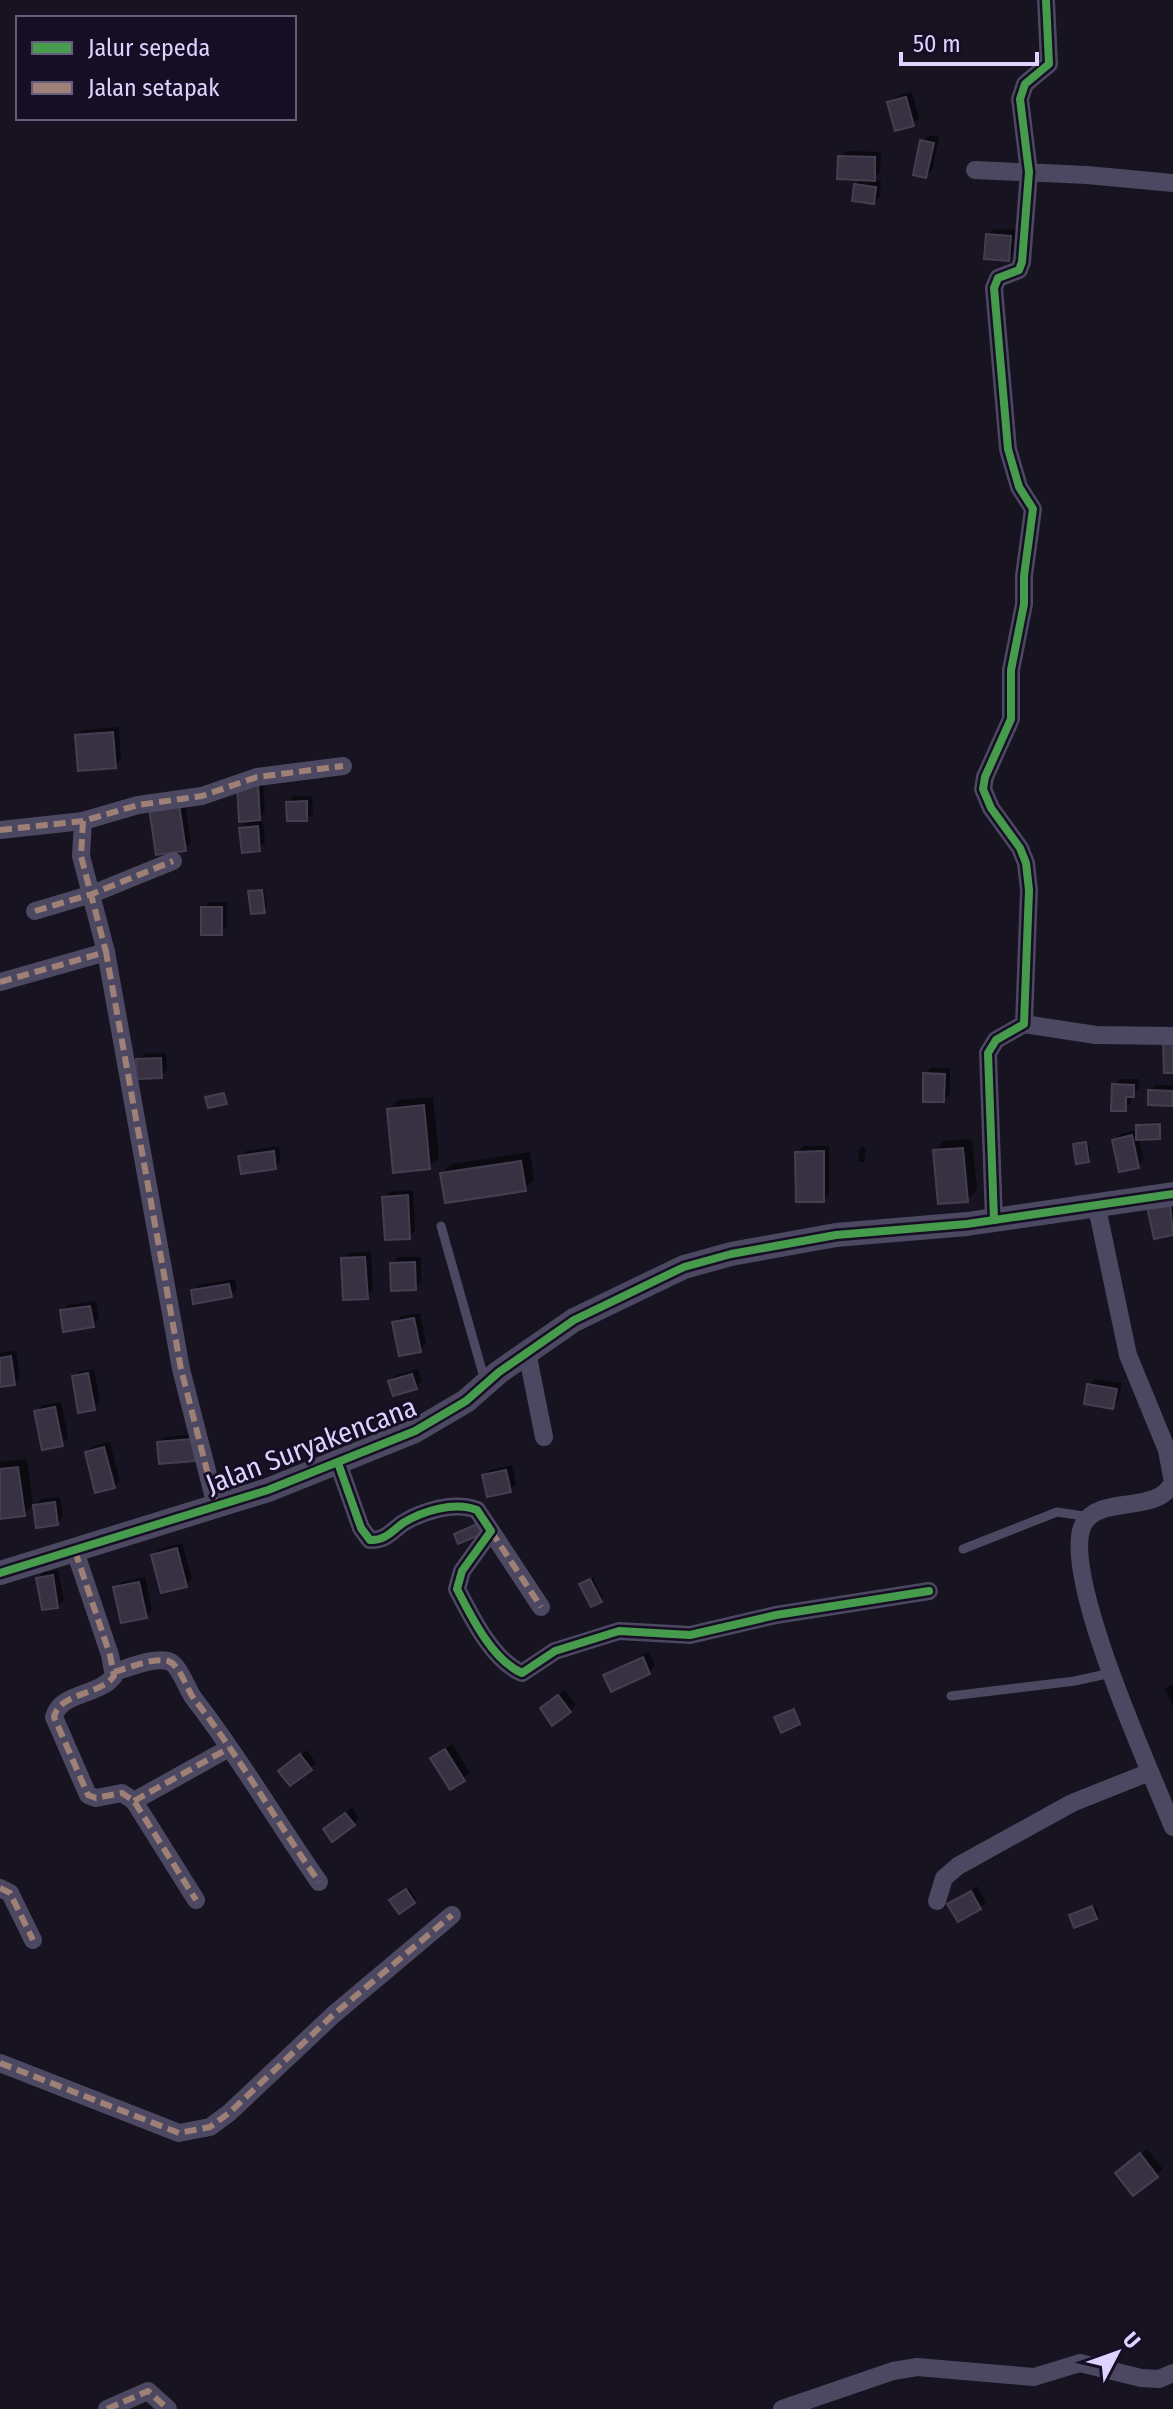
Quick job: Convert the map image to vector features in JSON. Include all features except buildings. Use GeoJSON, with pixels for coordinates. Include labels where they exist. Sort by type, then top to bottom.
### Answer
{"type":"FeatureCollection","features":[{"type":"Feature","properties":{"kind":"street"},"geometry":{"type":"LineString","coordinates":[[1024,1024],[1029,890],[1026,863],[991,808],[983,789],[985,777],[1011,719],[1011,670],[1024,604],[1024,576],[1033,509],[1019,487],[1008,449],[994,288],[998,278],[1019,270],[1022,262],[1029,172],[1020,99],[1025,84],[1049,64],[1046,0]]}},
{"type":"Feature","properties":{"kind":"street"},"geometry":{"type":"LineString","coordinates":[[975,170],[1173,183]]}},
{"type":"Feature","properties":{"kind":"street"},"geometry":{"type":"LineString","coordinates":[[0,830],[83,821],[138,805],[202,796],[257,777],[343,766]]}},
{"type":"Feature","properties":{"kind":"street"},"geometry":{"type":"LineString","coordinates":[[83,821],[81,856],[106,952],[181,1369],[216,1506]]}},
{"type":"Feature","properties":{"kind":"street"},"geometry":{"type":"LineString","coordinates":[[35,911],[92,894],[173,861]]}},
{"type":"Feature","properties":{"kind":"street"},"geometry":{"type":"LineString","coordinates":[[0,982],[106,952]]}},
{"type":"Feature","properties":{"kind":"street"},"geometry":{"type":"LineString","coordinates":[[994,1220],[988,1053],[996,1040],[1024,1024],[1096,1035],[1173,1036]]}},
{"type":"Feature","properties":{"kind":"street","name":"Jalan Suryakencana"},"geometry":{"type":"LineString","coordinates":[[0,1573],[216,1506],[338,1463],[432,1423],[527,1352],[612,1300],[706,1261],[836,1235],[994,1220],[1173,1194]]}},
{"type":"Feature","properties":{"kind":"street"},"geometry":{"type":"LineString","coordinates":[[1096,1203],[1128,1355],[1167,1450],[1173,1482],[1162,1496],[1091,1517],[1080,1538],[1084,1575],[1111,1673],[1173,1827]]}},
{"type":"Feature","properties":{"kind":"street"},"geometry":{"type":"LineString","coordinates":[[527,1352],[544,1437]]}},
{"type":"Feature","properties":{"kind":"street"},"geometry":{"type":"LineString","coordinates":[[338,1463],[361,1528],[370,1540],[382,1539],[415,1517],[450,1507],[477,1510],[541,1607]]}},
{"type":"Feature","properties":{"kind":"street"},"geometry":{"type":"LineString","coordinates":[[491,1531],[462,1571],[457,1589],[485,1636],[510,1666],[522,1673],[555,1651],[619,1631],[690,1635],[776,1615],[929,1591]]}},
{"type":"Feature","properties":{"kind":"street"},"geometry":{"type":"LineString","coordinates":[[75,1551],[114,1672]]}},
{"type":"Feature","properties":{"kind":"street"},"geometry":{"type":"LineString","coordinates":[[196,1900],[134,1801],[122,1793],[90,1797],[54,1717],[61,1704],[105,1686],[114,1672],[171,1662],[319,1882]]}},
{"type":"Feature","properties":{"kind":"street"},"geometry":{"type":"LineString","coordinates":[[134,1801],[229,1748]]}},
{"type":"Feature","properties":{"kind":"street"},"geometry":{"type":"LineString","coordinates":[[937,1901],[939,1886],[958,1866],[1072,1803],[1150,1772]]}},
{"type":"Feature","properties":{"kind":"street"},"geometry":{"type":"LineString","coordinates":[[0,1888],[10,1893],[33,1940]]}},
{"type":"Feature","properties":{"kind":"street"},"geometry":{"type":"LineString","coordinates":[[0,2063],[179,2133],[195,2132],[210,2127],[229,2113],[333,2015],[452,1915]]}},
{"type":"Feature","properties":{"kind":"street"},"geometry":{"type":"LineString","coordinates":[[782,2409],[893,2371],[917,2367],[1034,2377],[1080,2363],[1141,2378],[1159,2379],[1173,2373]]}},
{"type":"Feature","properties":{"kind":"street"},"geometry":{"type":"LineString","coordinates":[[107,2409],[148,2391],[168,2409]]}},
{"type":"Feature","properties":{"kind":"lane"},"geometry":{"type":"LineString","coordinates":[[441,1226],[486,1385]]}},
{"type":"Feature","properties":{"kind":"lane"},"geometry":{"type":"LineString","coordinates":[[963,1549],[1057,1512],[1091,1517]]}},
{"type":"Feature","properties":{"kind":"lane"},"geometry":{"type":"LineString","coordinates":[[951,1696],[1075,1681],[1111,1673]]}},
{"type":"Feature","properties":{"kind":"marked path"},"geometry":{"type":"LineString","coordinates":[[0,830],[83,821],[138,805],[202,796],[257,777],[343,766]]}},
{"type":"Feature","properties":{"kind":"marked path"},"geometry":{"type":"LineString","coordinates":[[83,821],[81,856],[106,952]]}},
{"type":"Feature","properties":{"kind":"marked path"},"geometry":{"type":"LineString","coordinates":[[35,911],[92,894],[173,861]]}},
{"type":"Feature","properties":{"kind":"marked path"},"geometry":{"type":"LineString","coordinates":[[0,982],[106,952],[181,1369],[216,1506]]}},
{"type":"Feature","properties":{"kind":"marked path"},"geometry":{"type":"LineString","coordinates":[[491,1531],[541,1607]]}},
{"type":"Feature","properties":{"kind":"marked path"},"geometry":{"type":"LineString","coordinates":[[75,1551],[110,1655],[114,1676],[99,1687],[64,1703],[54,1717],[88,1795],[96,1798],[122,1793],[134,1801],[196,1900]]}},
{"type":"Feature","properties":{"kind":"marked path"},"geometry":{"type":"LineString","coordinates":[[114,1672],[155,1660],[168,1661],[176,1667],[192,1696],[319,1882]]}},
{"type":"Feature","properties":{"kind":"marked path"},"geometry":{"type":"LineString","coordinates":[[134,1801],[229,1748]]}},
{"type":"Feature","properties":{"kind":"marked path"},"geometry":{"type":"LineString","coordinates":[[0,1888],[10,1893],[33,1940]]}},
{"type":"Feature","properties":{"kind":"marked path"},"geometry":{"type":"LineString","coordinates":[[0,2063],[179,2133],[210,2127],[229,2113],[333,2015],[452,1915]]}},
{"type":"Feature","properties":{"kind":"marked path"},"geometry":{"type":"LineString","coordinates":[[107,2409],[148,2391],[168,2409]]}},
{"type":"Feature","properties":{"kind":"cycle path"},"geometry":{"type":"LineString","coordinates":[[994,1220],[988,1053],[996,1040],[1024,1024],[1029,890],[1026,863],[1020,848],[991,808],[983,789],[985,777],[1011,719],[1011,670],[1024,604],[1024,576],[1033,509],[1019,487],[1008,449],[994,288],[998,278],[1019,270],[1022,262],[1029,172],[1020,99],[1025,84],[1049,64],[1046,0]]}},
{"type":"Feature","properties":{"kind":"cycle path"},"geometry":{"type":"LineString","coordinates":[[0,1573],[268,1490],[415,1431],[466,1401],[499,1372],[574,1320],[684,1267],[731,1254],[836,1235],[967,1224],[1173,1194]]}},
{"type":"Feature","properties":{"kind":"cycle path"},"geometry":{"type":"LineString","coordinates":[[338,1463],[361,1528],[370,1540],[384,1537],[403,1523],[429,1511],[449,1507],[477,1510],[491,1531],[462,1571],[457,1589],[492,1648],[511,1667],[522,1673],[555,1651],[619,1631],[690,1635],[776,1615],[929,1591]]}}]}
